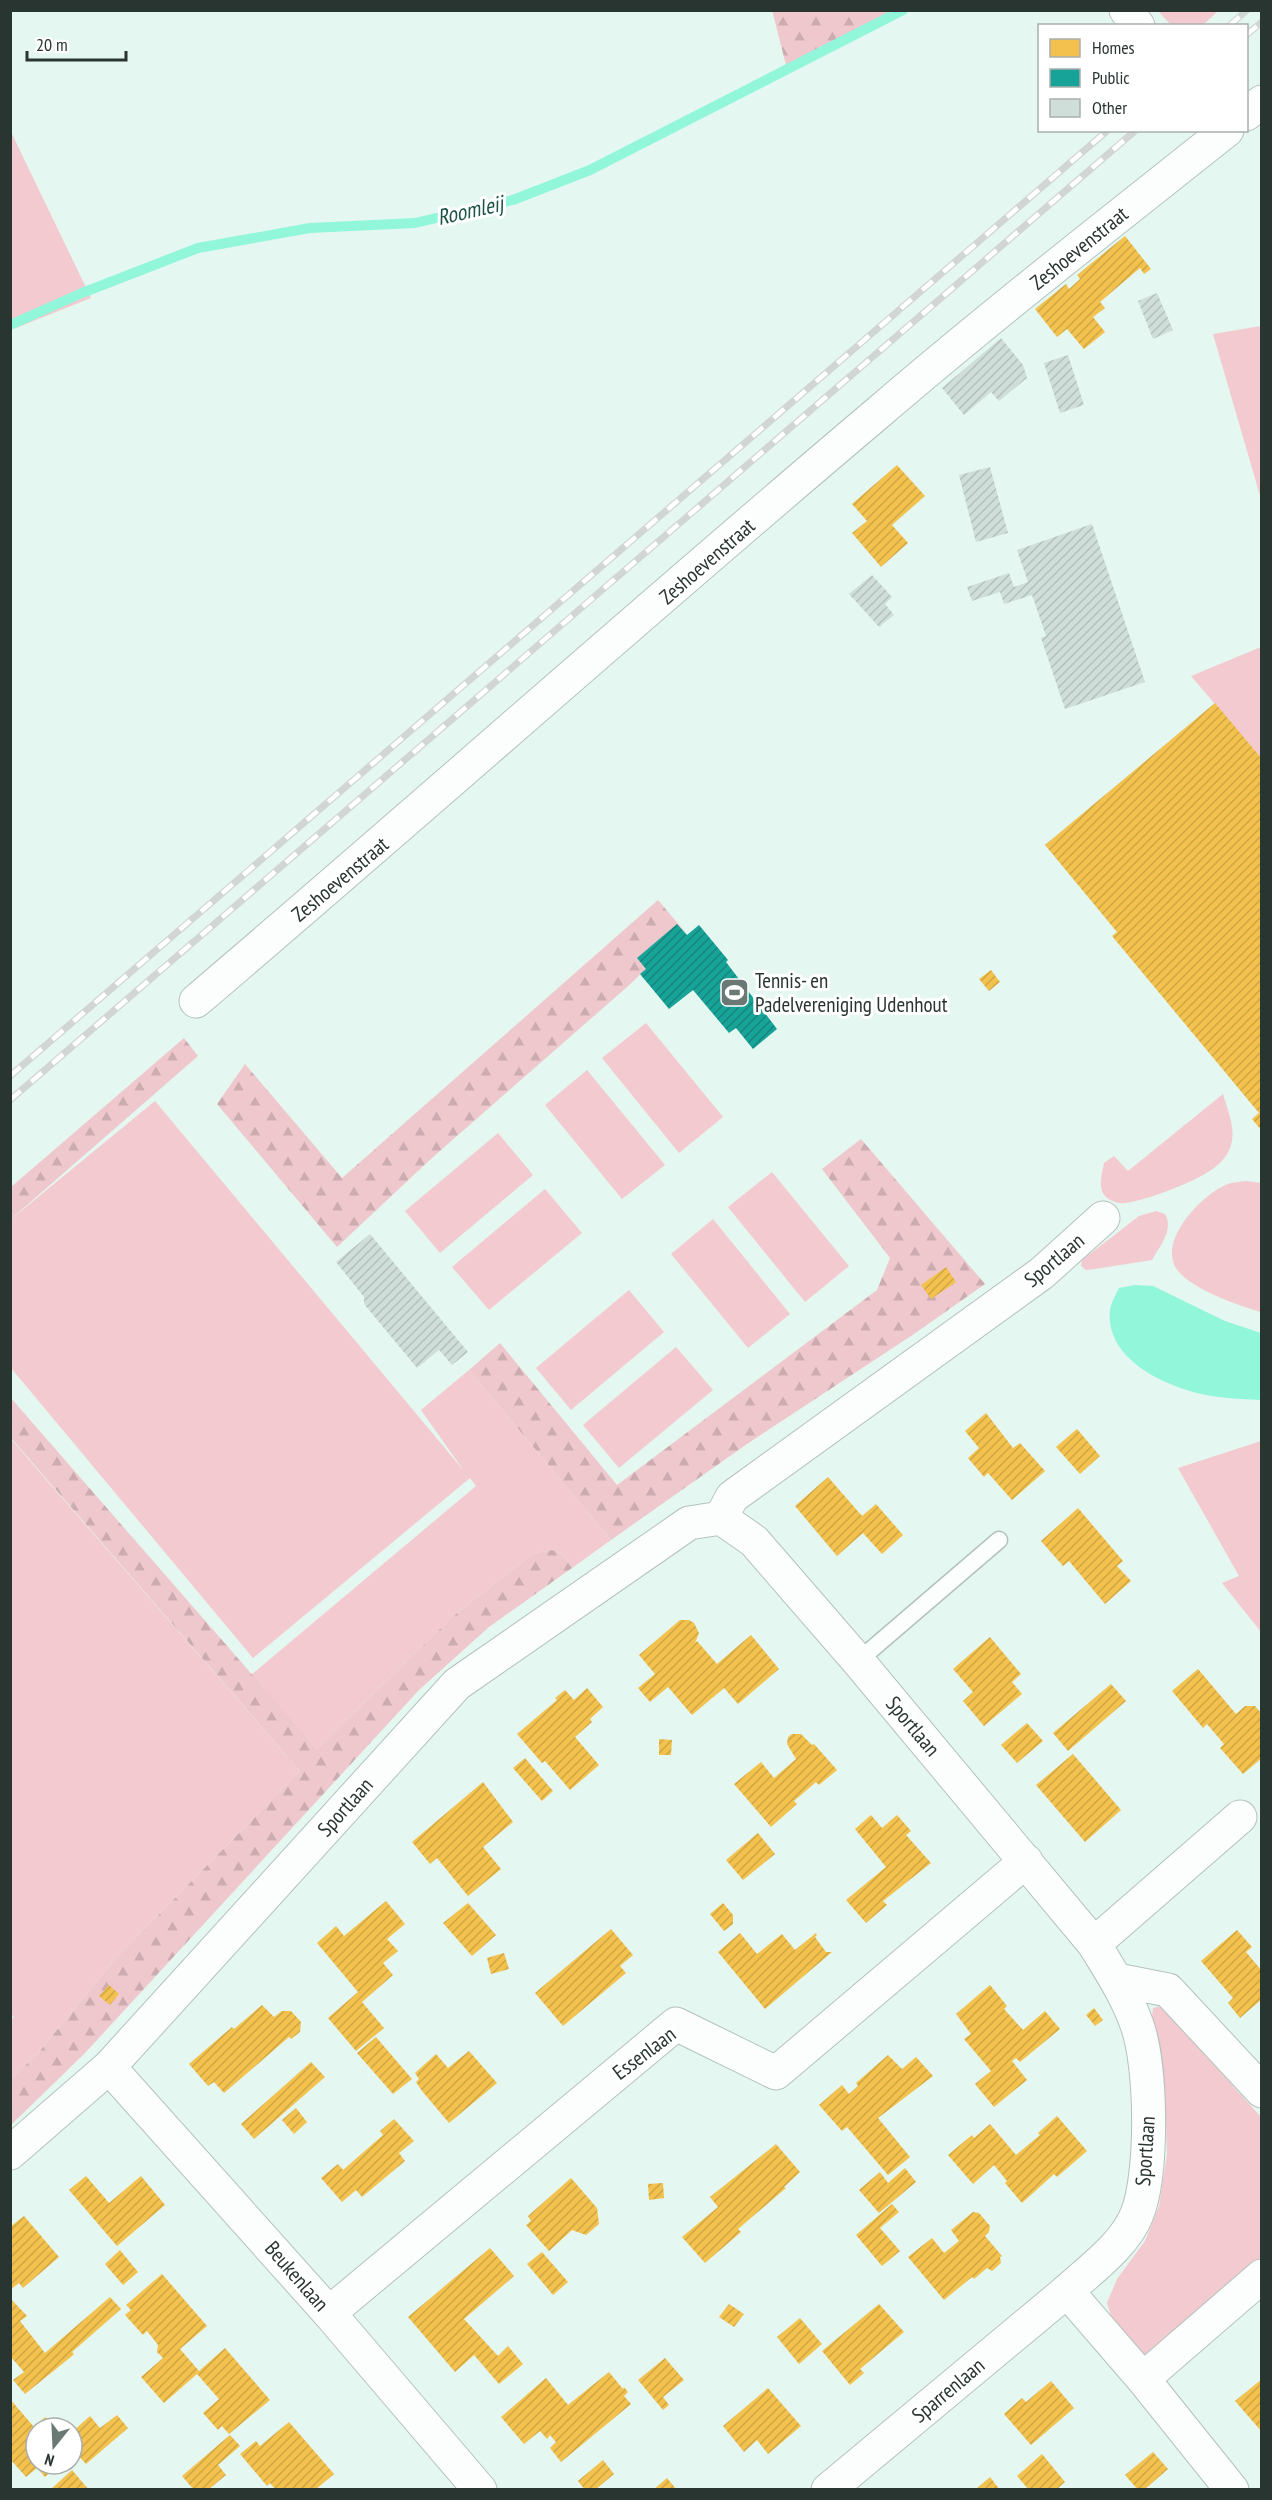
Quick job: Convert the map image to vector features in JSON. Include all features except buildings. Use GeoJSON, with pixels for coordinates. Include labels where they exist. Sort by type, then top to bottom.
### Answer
{"type":"FeatureCollection","features":[{"type":"Feature","properties":{"kind":"street"},"geometry":{"type":"LineString","coordinates":[[1126,10],[1136,24]]}},
{"type":"Feature","properties":{"kind":"street"},"geometry":{"type":"LineString","coordinates":[[1248,112],[1262,102]]}},
{"type":"Feature","properties":{"kind":"street","name":"Zeshoevenstraat"},"geometry":{"type":"LineString","coordinates":[[196,1001],[400,828],[880,411],[1045,275],[1224,132]]}},
{"type":"Feature","properties":{"kind":"street","name":"Sportlaan"},"geometry":{"type":"LineString","coordinates":[[721,1518],[732,1497],[1042,1273],[1103,1218]]}},
{"type":"Feature","properties":{"kind":"street","name":"Sportlaan"},"geometry":{"type":"LineString","coordinates":[[10,2153],[109,2067],[457,1684],[689,1523],[721,1518],[754,1541],[1026,1861],[1094,1944],[1116,1980],[1138,2026],[1148,2087],[1147,2174],[1137,2215],[1117,2245],[1067,2291]]}},
{"type":"Feature","properties":{"kind":"street"},"geometry":{"type":"LineString","coordinates":[[1094,1944],[1240,1817]]}},
{"type":"Feature","properties":{"kind":"street","name":"Essenlaan"},"geometry":{"type":"LineString","coordinates":[[329,2313],[676,2024],[776,2073],[1026,1861]]}},
{"type":"Feature","properties":{"kind":"street"},"geometry":{"type":"LineString","coordinates":[[1116,1980],[1168,1990],[1262,2091]]}},
{"type":"Feature","properties":{"kind":"street","name":"Beukenlaan"},"geometry":{"type":"LineString","coordinates":[[109,2067],[329,2313],[480,2490]]}},
{"type":"Feature","properties":{"kind":"street"},"geometry":{"type":"LineString","coordinates":[[1143,2379],[1262,2276]]}},
{"type":"Feature","properties":{"kind":"street"},"geometry":{"type":"LineString","coordinates":[[1067,2291],[1143,2379],[1232,2490]]}},
{"type":"Feature","properties":{"kind":"street","name":"Sparrenlaan"},"geometry":{"type":"LineString","coordinates":[[828,2490],[1067,2291]]}},
{"type":"Feature","properties":{"kind":"lane"},"geometry":{"type":"LineString","coordinates":[[858,1661],[999,1540]]}},
{"type":"Feature","properties":{"kind":"shaded area"},"geometry":{"type":"Polygon","coordinates":[[[1158,11],[1218,11],[1204,24],[1170,24],[1158,11]]]}},
{"type":"Feature","properties":{"kind":"shaded area"},"geometry":{"type":"Polygon","coordinates":[[[11,132],[91,298],[10,330],[11,132]]]}},
{"type":"Feature","properties":{"kind":"shaded area"},"geometry":{"type":"Polygon","coordinates":[[[1262,326],[1261,499],[1213,334],[1262,326]]]}},
{"type":"Feature","properties":{"kind":"shaded area"},"geometry":{"type":"Polygon","coordinates":[[[1261,647],[1261,758],[1191,676],[1261,647]]]}},
{"type":"Feature","properties":{"kind":"shaded area"},"geometry":{"type":"Polygon","coordinates":[[[646,1023],[723,1117],[679,1153],[602,1058],[646,1023]]]}},
{"type":"Feature","properties":{"kind":"shaded area"},"geometry":{"type":"Polygon","coordinates":[[[587,1070],[665,1165],[622,1199],[545,1105],[587,1070]]]}},
{"type":"Feature","properties":{"kind":"shaded area"},"geometry":{"type":"Polygon","coordinates":[[[1223,1094],[1233,1135],[1228,1152],[1218,1165],[1191,1181],[1134,1202],[1119,1203],[1104,1195],[1101,1184],[1104,1163],[1114,1156],[1128,1171],[1223,1094]]]}},
{"type":"Feature","properties":{"kind":"shaded area"},"geometry":{"type":"Polygon","coordinates":[[[155,1101],[464,1471],[421,1410],[469,1370],[611,1540],[572,1568],[563,1555],[552,1550],[534,1553],[452,1617],[317,1749],[251,1675],[476,1486],[470,1478],[253,1658],[11,1368],[10,1220],[155,1101]]]}},
{"type":"Feature","properties":{"kind":"shaded area"},"geometry":{"type":"Polygon","coordinates":[[[498,1133],[533,1175],[440,1253],[405,1211],[498,1133]]]}},
{"type":"Feature","properties":{"kind":"shaded area"},"geometry":{"type":"Polygon","coordinates":[[[772,1172],[849,1266],[805,1302],[728,1207],[772,1172]]]}},
{"type":"Feature","properties":{"kind":"shaded area"},"geometry":{"type":"Polygon","coordinates":[[[1246,1181],[1261,1183],[1261,1312],[1202,1289],[1182,1275],[1176,1268],[1172,1257],[1173,1244],[1178,1231],[1196,1207],[1218,1189],[1230,1183],[1246,1181]]]}},
{"type":"Feature","properties":{"kind":"shaded area"},"geometry":{"type":"Polygon","coordinates":[[[545,1189],[582,1233],[489,1310],[452,1267],[545,1189]]]}},
{"type":"Feature","properties":{"kind":"shaded area"},"geometry":{"type":"Polygon","coordinates":[[[1156,1211],[1165,1214],[1168,1226],[1165,1237],[1152,1260],[1086,1270],[1081,1266],[1082,1260],[1139,1216],[1156,1211]]]}},
{"type":"Feature","properties":{"kind":"shaded area"},"geometry":{"type":"Polygon","coordinates":[[[713,1219],[790,1314],[748,1348],[671,1254],[713,1219]]]}},
{"type":"Feature","properties":{"kind":"shaded area"},"geometry":{"type":"Polygon","coordinates":[[[1135,1285],[1153,1286],[1225,1321],[1261,1333],[1261,1400],[1219,1397],[1183,1389],[1146,1372],[1131,1360],[1118,1345],[1111,1329],[1110,1310],[1119,1288],[1135,1285]]]}},
{"type":"Feature","properties":{"kind":"shaded area"},"geometry":{"type":"Polygon","coordinates":[[[629,1290],[664,1332],[571,1410],[536,1368],[629,1290]]]}},
{"type":"Feature","properties":{"kind":"shaded area"},"geometry":{"type":"Polygon","coordinates":[[[676,1347],[713,1390],[619,1468],[583,1425],[676,1347]]]}},
{"type":"Feature","properties":{"kind":"shaded area"},"geometry":{"type":"Polygon","coordinates":[[[10,1438],[300,1771],[116,1958],[39,2052],[11,2079],[11,2020],[14,2017],[10,2013],[10,1438]]]}},
{"type":"Feature","properties":{"kind":"shaded area"},"geometry":{"type":"Polygon","coordinates":[[[1262,1441],[1261,1632],[1222,1583],[1239,1576],[1178,1468],[1262,1441]]]}},
{"type":"Feature","properties":{"kind":"shaded area"},"geometry":{"type":"Polygon","coordinates":[[[1161,2006],[1261,2117],[1261,2257],[1144,2355],[1112,2319],[1107,2303],[1117,2279],[1145,2241],[1159,2206],[1167,2154],[1165,2100],[1151,2026],[1153,2008],[1161,2006]]]}},
{"type":"Feature","properties":{"kind":"green space"},"geometry":{"type":"Polygon","coordinates":[[[772,10],[903,10],[903,11],[787,69],[772,10]]]}},
{"type":"Feature","properties":{"kind":"green space"},"geometry":{"type":"Polygon","coordinates":[[[658,900],[685,932],[627,987],[433,1157],[337,1247],[217,1104],[245,1064],[342,1178],[658,900]]]}},
{"type":"Feature","properties":{"kind":"green space"},"geometry":{"type":"Polygon","coordinates":[[[184,1038],[198,1056],[11,1219],[11,1187],[184,1038]]]}},
{"type":"Feature","properties":{"kind":"green space"},"geometry":{"type":"Polygon","coordinates":[[[861,1139],[985,1284],[914,1334],[747,1444],[611,1540],[469,1370],[500,1343],[617,1485],[877,1290],[890,1258],[822,1169],[861,1139]]]}},
{"type":"Feature","properties":{"kind":"green space"},"geometry":{"type":"Polygon","coordinates":[[[10,1397],[317,1749],[452,1617],[534,1553],[552,1550],[563,1555],[572,1568],[489,1627],[419,1690],[85,2053],[11,2125],[11,2079],[39,2052],[116,1958],[300,1771],[11,1438],[10,1397]]]}},
{"type":"Feature","properties":{"kind":"waterway","name":"Roomleij"},"geometry":{"type":"LineString","coordinates":[[10,325],[82,293],[198,248],[310,228],[415,223],[513,200],[590,170],[903,10]]}},
{"type":"Feature","properties":{"kind":"railway"},"geometry":{"type":"LineString","coordinates":[[1231,24],[1247,10]]}},
{"type":"Feature","properties":{"kind":"railway"},"geometry":{"type":"LineString","coordinates":[[1248,33],[1262,22]]}},
{"type":"Feature","properties":{"kind":"railway"},"geometry":{"type":"LineString","coordinates":[[10,1076],[1106,132]]}},
{"type":"Feature","properties":{"kind":"railway"},"geometry":{"type":"LineString","coordinates":[[10,1100],[1134,132]]}},
{"type":"Feature","properties":{"kind":"place","name":"Tennis- en Padelvereniging Udenhout"},"geometry":{"type":"Point","coordinates":[734,992]}}]}
